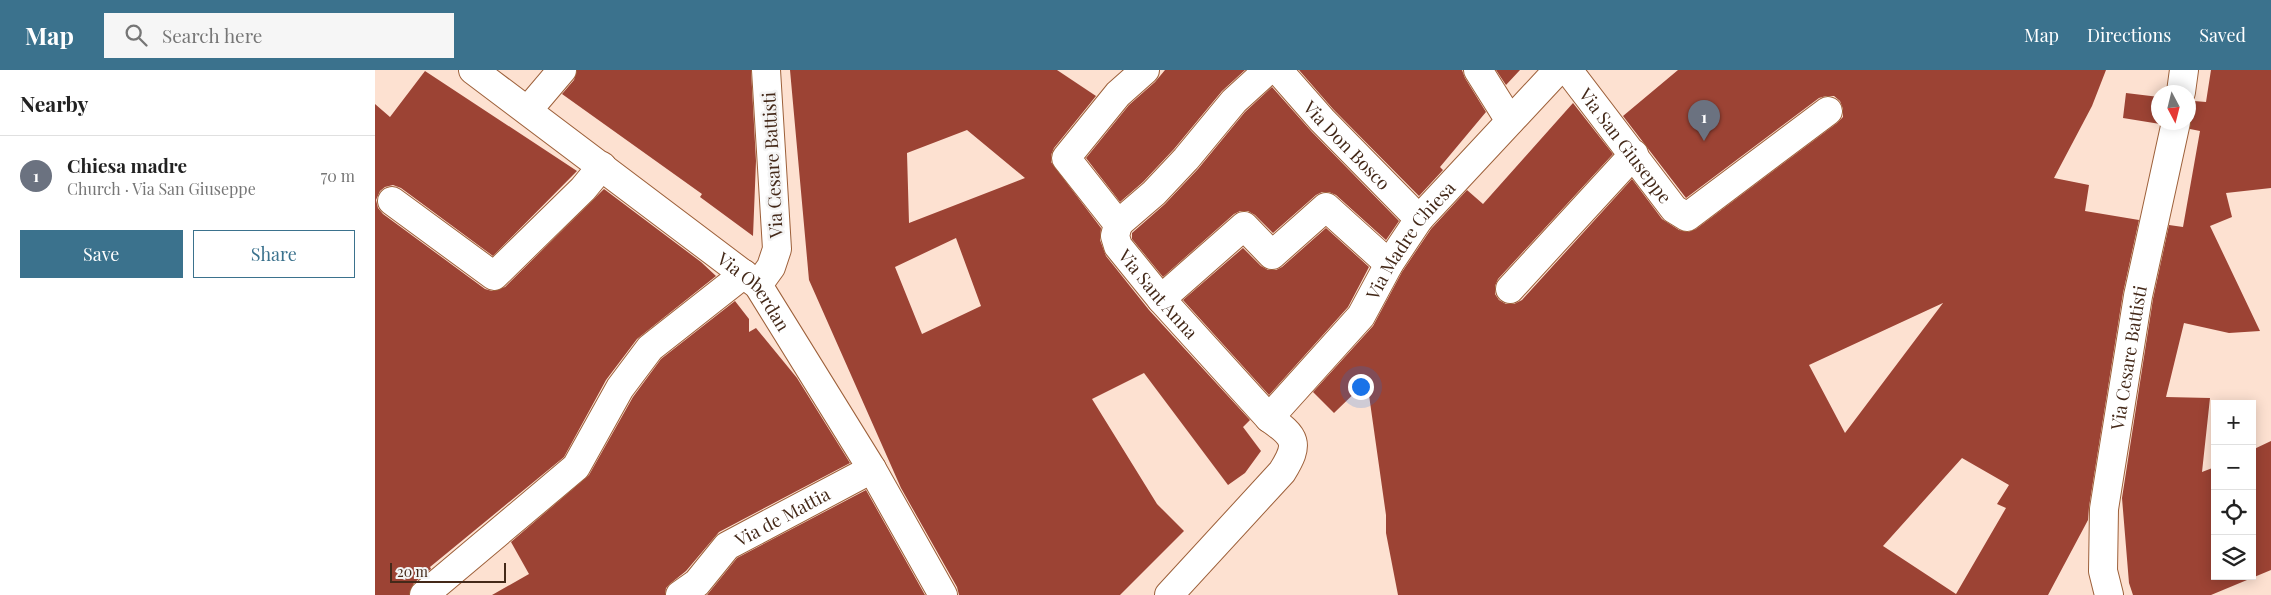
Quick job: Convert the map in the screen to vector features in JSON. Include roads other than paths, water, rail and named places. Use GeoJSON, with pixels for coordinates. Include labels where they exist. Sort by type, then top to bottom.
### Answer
{"type":"FeatureCollection","features":[{"type":"Feature","properties":{"kind":"street","name":"Via Oberdan"},"geometry":{"type":"LineString","coordinates":[[473,70],[751,279],[871,470],[943,595]]}},
{"type":"Feature","properties":{"kind":"street"},"geometry":{"type":"LineString","coordinates":[[528,110],[562,70]]}},
{"type":"Feature","properties":{"kind":"street","name":"Via Cesare Battisti"},"geometry":{"type":"LineString","coordinates":[[424,595],[576,467],[621,388],[650,348],[771,267],[777,249],[766,70]]}},
{"type":"Feature","properties":{"kind":"street","name":"Via Sant Anna"},"geometry":{"type":"LineString","coordinates":[[1145,70],[1118,94],[1066,158],[1118,224],[1115,236],[1117,246],[1161,299],[1269,418],[1283,428],[1293,440],[1293,455],[1282,472],[1169,595]]}},
{"type":"Feature","properties":{"kind":"street"},"geometry":{"type":"LineString","coordinates":[[1118,224],[1154,194],[1234,101],[1268,70]]}},
{"type":"Feature","properties":{"kind":"street","name":"Via Don Bosco"},"geometry":{"type":"LineString","coordinates":[[1278,70],[1322,120],[1419,219]]}},
{"type":"Feature","properties":{"kind":"street"},"geometry":{"type":"LineString","coordinates":[[1477,70],[1510,121]]}},
{"type":"Feature","properties":{"kind":"street","name":"Via Madre Chiesa"},"geometry":{"type":"LineString","coordinates":[[1269,418],[1361,316],[1389,264],[1419,219],[1558,70]]}},
{"type":"Feature","properties":{"kind":"street","name":"Via San Giuseppe"},"geometry":{"type":"LineString","coordinates":[[1568,70],[1674,208],[1687,217],[1827,111]]}},
{"type":"Feature","properties":{"kind":"street"},"geometry":{"type":"LineString","coordinates":[[2182,85],[2184,70]]}},
{"type":"Feature","properties":{"kind":"street","name":"Via Cesare Battisti"},"geometry":{"type":"LineString","coordinates":[[2109,595],[2103,571],[2104,509],[2138,296],[2174,130]]}},
{"type":"Feature","properties":{"kind":"street"},"geometry":{"type":"LineString","coordinates":[[1510,289],[1634,154]]}},
{"type":"Feature","properties":{"kind":"street"},"geometry":{"type":"LineString","coordinates":[[392,201],[495,276],[583,189],[601,166]]}},
{"type":"Feature","properties":{"kind":"street"},"geometry":{"type":"LineString","coordinates":[[1161,299],[1244,226],[1272,255],[1326,207],[1389,264]]}},
{"type":"Feature","properties":{"kind":"street","name":"Via de Mattia"},"geometry":{"type":"LineString","coordinates":[[680,595],[697,583],[727,546],[871,470]]}},
{"type":"Feature","properties":{"kind":"place","name":"Chiesa madre"},"geometry":{"type":"Point","coordinates":[1704,141]}}]}
